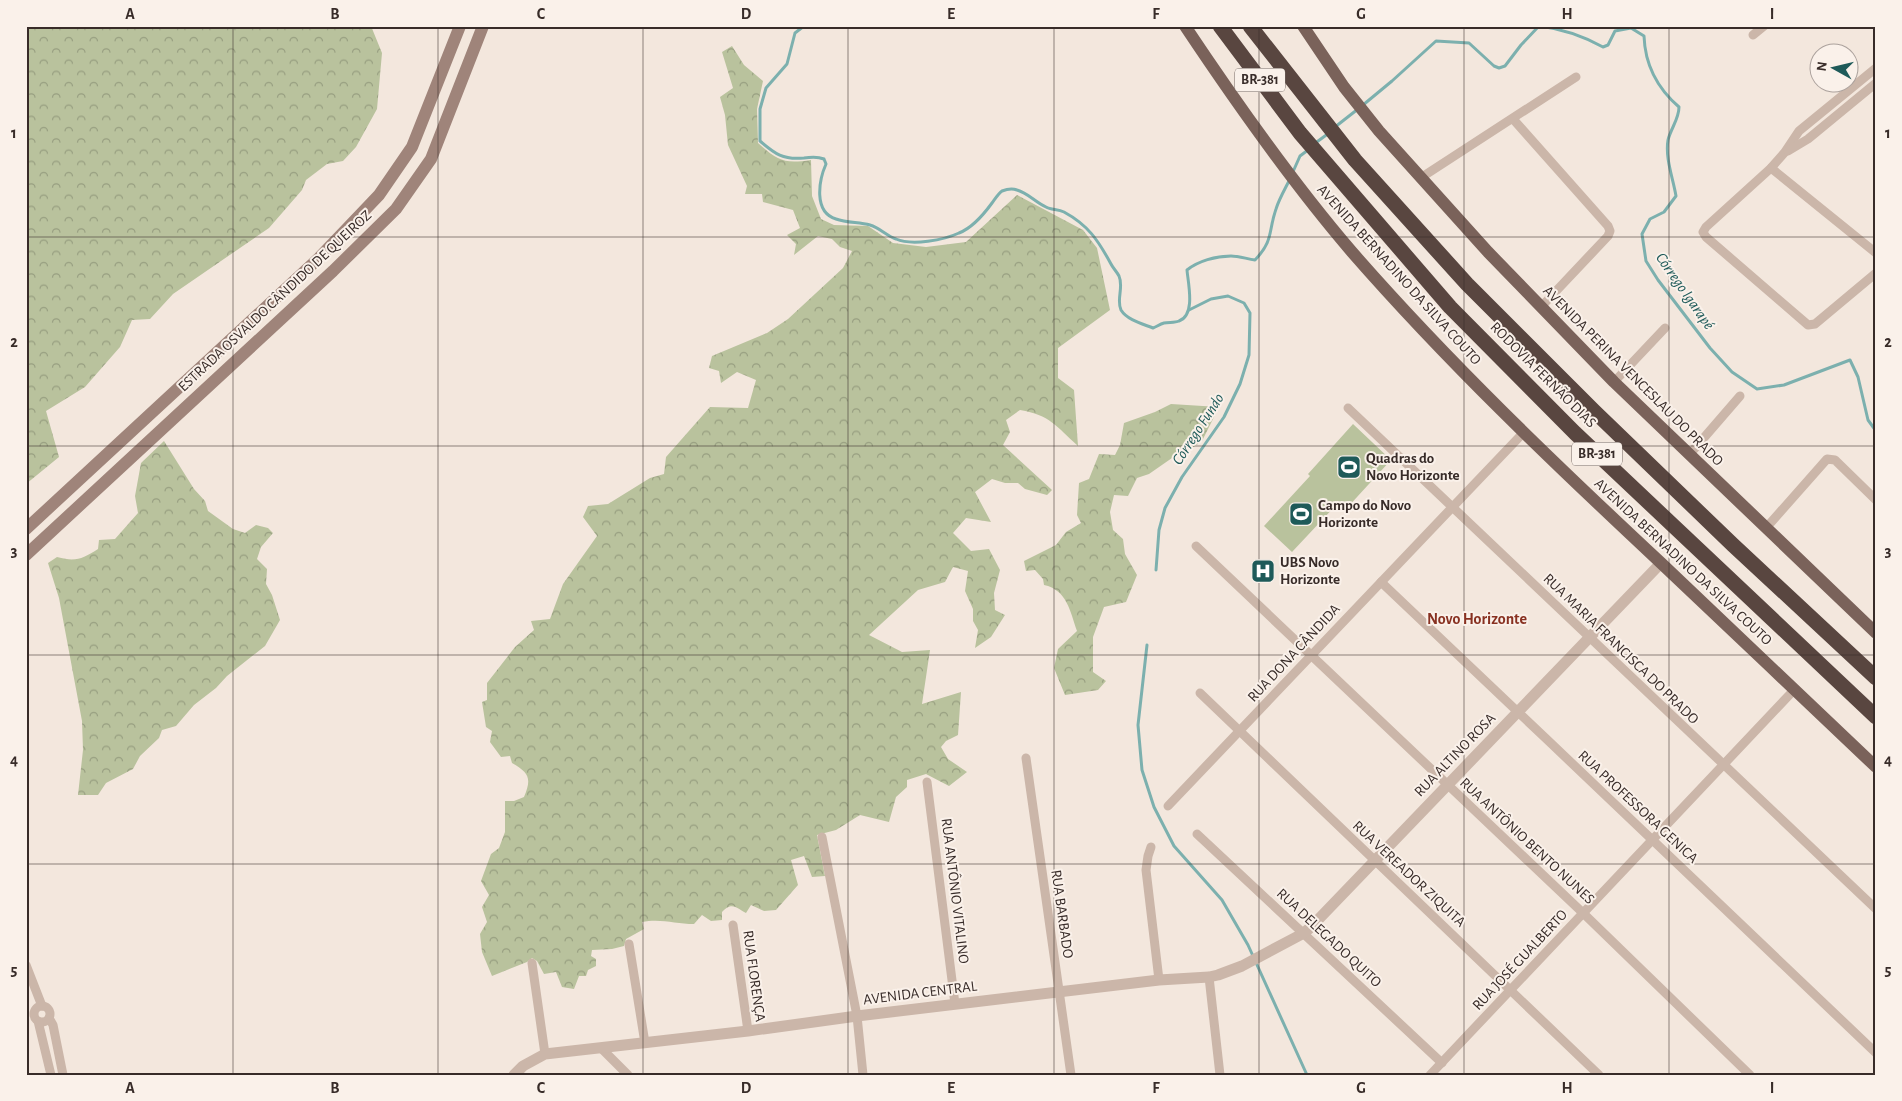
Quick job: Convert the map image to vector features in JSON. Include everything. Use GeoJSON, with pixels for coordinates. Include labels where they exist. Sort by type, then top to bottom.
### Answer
{"type":"FeatureCollection","features":[{"type":"Feature","properties":{"kind":"highway","name":"RODOVIA FERNÃO DIAS"},"geometry":{"type":"LineString","coordinates":[[1220,26],[1300,133],[1450,307],[1575,433],[1876,717]]}},
{"type":"Feature","properties":{"kind":"highway","name":"RODOVIA FERNÃO DIAS"},"geometry":{"type":"LineString","coordinates":[[1250,26],[1354,160],[1467,284],[1594,411],[1733,545],[1876,678]]}},
{"type":"Feature","properties":{"kind":"main road","name":"ESTRADA OSVALDO CÂNDIDO DE QUEIROZ"},"geometry":{"type":"LineString","coordinates":[[26,529],[319,258],[379,195],[412,147],[460,26]]}},
{"type":"Feature","properties":{"kind":"main road","name":"ESTRADA OSVALDO CÂNDIDO DE QUEIROZ"},"geometry":{"type":"LineString","coordinates":[[26,555],[332,271],[396,209],[430,159],[482,26]]}},
{"type":"Feature","properties":{"kind":"main road","name":"AVENIDA BERNADINO DA SILVA COUTO"},"geometry":{"type":"LineString","coordinates":[[1185,26],[1270,150],[1291,177],[1352,252],[1426,333],[1523,433],[1876,767]]}},
{"type":"Feature","properties":{"kind":"main road","name":"AVENIDA PERINA VENCESLAU DO PRADO"},"geometry":{"type":"LineString","coordinates":[[1303,26],[1344,86],[1379,131],[1488,252],[1614,382],[1876,633]]}},
{"type":"Feature","properties":{"kind":"street"},"geometry":{"type":"LineString","coordinates":[[1753,35],[1764,26]]}},
{"type":"Feature","properties":{"kind":"street"},"geometry":{"type":"LineString","coordinates":[[1876,68],[1799,131],[1785,152],[1771,168],[1706,227],[1703,232],[1706,238],[1806,324],[1811,326],[1816,324],[1876,273]]}},
{"type":"Feature","properties":{"kind":"street"},"geometry":{"type":"LineString","coordinates":[[1422,178],[1576,77]]}},
{"type":"Feature","properties":{"kind":"street"},"geometry":{"type":"LineString","coordinates":[[1785,152],[1808,139],[1876,84]]}},
{"type":"Feature","properties":{"kind":"street"},"geometry":{"type":"LineString","coordinates":[[1513,119],[1609,228],[1608,236],[1541,307]]}},
{"type":"Feature","properties":{"kind":"street"},"geometry":{"type":"LineString","coordinates":[[1771,168],[1876,254]]}},
{"type":"Feature","properties":{"kind":"street"},"geometry":{"type":"LineString","coordinates":[[1614,382],[1666,328]]}},
{"type":"Feature","properties":{"kind":"street"},"geometry":{"type":"LineString","coordinates":[[1689,455],[1740,396]]}},
{"type":"Feature","properties":{"kind":"street","name":"RUA MARIA FRANCISCA DO PRADO"},"geometry":{"type":"LineString","coordinates":[[1348,408],[1876,910]]}},
{"type":"Feature","properties":{"kind":"street","name":"RUA DONA CÂNDIDA"},"geometry":{"type":"LineString","coordinates":[[1168,806],[1523,433]]}},
{"type":"Feature","properties":{"kind":"street"},"geometry":{"type":"LineString","coordinates":[[1766,528],[1825,460],[1830,458],[1835,460],[1876,500]]}},
{"type":"Feature","properties":{"kind":"street","name":"RUA ANTÔNIO BENTO NUNES"},"geometry":{"type":"LineString","coordinates":[[1196,546],[1583,913],[1750,1075]]}},
{"type":"Feature","properties":{"kind":"street","name":"RUA ALTINO ROSA"},"geometry":{"type":"LineString","coordinates":[[1242,966],[1304,933],[1661,563]]}},
{"type":"Feature","properties":{"kind":"street","name":"RUA PROFESSORA GENICA"},"geometry":{"type":"LineString","coordinates":[[1382,582],[1876,1053]]}},
{"type":"Feature","properties":{"kind":"street","name":"RUA JOSÉ GUALBERTO"},"geometry":{"type":"LineString","coordinates":[[1430,1075],[1794,690]]}},
{"type":"Feature","properties":{"kind":"street","name":"RUA VEREADOR ZIQUITA"},"geometry":{"type":"LineString","coordinates":[[1200,693],[1511,989],[1594,1073]]}},
{"type":"Feature","properties":{"kind":"street","name":"RUA BARBADO"},"geometry":{"type":"LineString","coordinates":[[1026,758],[1071,1075]]}},
{"type":"Feature","properties":{"kind":"street","name":"RUA ANTÔNIO VITALINO"},"geometry":{"type":"LineString","coordinates":[[927,782],[955,1004]]}},
{"type":"Feature","properties":{"kind":"street","name":"RUA DELEGADO QUITO"},"geometry":{"type":"LineString","coordinates":[[1197,834],[1442,1063]]}},
{"type":"Feature","properties":{"kind":"street"},"geometry":{"type":"LineString","coordinates":[[822,837],[857,1016],[863,1075]]}},
{"type":"Feature","properties":{"kind":"street"},"geometry":{"type":"LineString","coordinates":[[1152,847],[1148,856],[1146,870],[1158,980]]}},
{"type":"Feature","properties":{"kind":"street","name":"RUA FLORENÇA"},"geometry":{"type":"LineString","coordinates":[[733,925],[748,1032]]}},
{"type":"Feature","properties":{"kind":"street"},"geometry":{"type":"LineString","coordinates":[[629,944],[645,1043]]}},
{"type":"Feature","properties":{"kind":"street"},"geometry":{"type":"LineString","coordinates":[[514,1075],[523,1066],[545,1054],[532,963]]}},
{"type":"Feature","properties":{"kind":"street"},"geometry":{"type":"LineString","coordinates":[[26,965],[42,1006],[48,1009],[50,1013],[49,1018],[63,1075]]}},
{"type":"Feature","properties":{"kind":"street","name":"AVENIDA CENTRAL"},"geometry":{"type":"LineString","coordinates":[[545,1054],[748,1032],[857,1016],[1158,980],[1209,977],[1242,966]]}},
{"type":"Feature","properties":{"kind":"street"},"geometry":{"type":"LineString","coordinates":[[1209,977],[1220,1075]]}},
{"type":"Feature","properties":{"kind":"street"},"geometry":{"type":"LineString","coordinates":[[42,1006],[35,1009],[33,1018],[51,1075]]}},
{"type":"Feature","properties":{"kind":"street"},"geometry":{"type":"LineString","coordinates":[[33,1018],[43,1022],[49,1018]]}},
{"type":"Feature","properties":{"kind":"street"},"geometry":{"type":"LineString","coordinates":[[601,1048],[628,1075]]}},
{"type":"Feature","properties":{"kind":"green space"},"geometry":{"type":"Polygon","coordinates":[[[26,26],[371,26],[382,53],[377,109],[356,147],[343,161],[327,164],[306,180],[302,190],[269,228],[173,294],[150,319],[132,320],[120,347],[85,387],[46,411],[59,457],[26,484],[26,26]]]}},
{"type":"Feature","properties":{"kind":"green space"},"geometry":{"type":"Polygon","coordinates":[[[732,46],[744,65],[763,81],[757,109],[758,143],[782,160],[794,162],[811,160],[812,196],[821,219],[834,225],[868,226],[893,243],[926,247],[966,242],[1017,195],[1083,230],[1097,248],[1110,310],[1058,348],[1058,378],[1074,390],[1078,446],[1046,418],[1020,410],[1006,420],[1010,432],[1003,445],[1052,490],[1047,495],[1025,489],[1018,483],[1005,483],[992,479],[975,492],[991,522],[966,518],[953,533],[971,551],[989,549],[1000,570],[994,593],[995,610],[1005,615],[991,637],[975,648],[978,630],[973,621],[973,609],[965,591],[968,571],[953,567],[945,582],[918,590],[869,635],[902,652],[930,650],[922,704],[961,692],[958,735],[946,741],[941,747],[948,759],[967,772],[949,786],[926,774],[907,780],[907,787],[896,797],[889,822],[860,815],[836,830],[817,835],[825,876],[812,877],[804,856],[791,860],[798,885],[776,910],[764,911],[751,905],[746,913],[731,906],[722,912],[722,920],[711,921],[702,915],[694,924],[642,922],[644,929],[626,939],[624,946],[592,950],[591,956],[596,959],[596,966],[588,970],[586,976],[579,976],[574,989],[562,987],[556,972],[544,974],[537,961],[532,958],[527,962],[492,976],[482,952],[480,934],[487,922],[482,907],[489,895],[481,881],[491,854],[499,848],[505,832],[505,801],[514,801],[524,797],[528,781],[525,773],[512,763],[510,756],[501,757],[490,742],[492,731],[486,727],[482,702],[487,700],[487,683],[515,647],[534,630],[531,621],[550,619],[563,584],[597,536],[583,517],[588,506],[608,504],[650,478],[664,474],[666,457],[710,407],[748,408],[756,380],[737,372],[721,383],[719,371],[709,368],[712,356],[767,333],[788,319],[843,268],[852,251],[840,247],[832,239],[818,236],[794,255],[796,244],[787,235],[800,228],[793,210],[763,202],[762,194],[745,194],[747,186],[728,145],[725,115],[720,97],[733,88],[722,52],[732,46]]]}},
{"type":"Feature","properties":{"kind":"green space"},"geometry":{"type":"Polygon","coordinates":[[[1171,404],[1219,407],[1202,441],[1149,474],[1137,478],[1128,496],[1114,495],[1110,512],[1113,530],[1123,539],[1125,554],[1137,575],[1126,602],[1104,607],[1093,637],[1093,672],[1106,681],[1098,690],[1065,695],[1054,668],[1058,649],[1077,631],[1070,609],[1063,596],[1058,591],[1044,585],[1043,579],[1035,570],[1026,571],[1024,561],[1056,545],[1066,532],[1081,523],[1077,515],[1079,483],[1089,479],[1099,454],[1115,455],[1120,445],[1124,423],[1171,404]]]}},
{"type":"Feature","properties":{"kind":"green space"},"geometry":{"type":"Polygon","coordinates":[[[1353,424],[1391,460],[1346,509],[1338,503],[1292,552],[1264,526],[1310,476],[1308,474],[1353,424]]]}},
{"type":"Feature","properties":{"kind":"green space"},"geometry":{"type":"Polygon","coordinates":[[[164,441],[194,489],[205,501],[208,511],[233,529],[245,533],[256,525],[268,528],[273,533],[261,547],[257,559],[267,569],[266,584],[272,595],[280,620],[265,646],[194,705],[176,726],[162,730],[159,738],[140,756],[133,769],[106,783],[98,795],[78,795],[83,750],[82,721],[59,598],[48,563],[57,557],[74,559],[83,557],[98,549],[99,540],[115,539],[138,513],[135,496],[141,463],[164,441]]]}},
{"type":"Feature","properties":{"kind":"waterway","name":"Córrego Fundo"},"geometry":{"type":"LineString","coordinates":[[804,26],[795,33],[787,64],[766,88],[760,109],[760,141],[775,153],[785,157],[816,157],[824,159],[826,164],[821,178],[820,195],[824,210],[829,215],[840,220],[870,225],[893,238],[903,241],[928,241],[953,236],[964,231],[981,216],[1002,191],[1017,190],[1048,208],[1064,212],[1086,228],[1097,240],[1119,276],[1121,285],[1119,302],[1121,310],[1131,319],[1153,328],[1164,323],[1177,322],[1184,318],[1188,312],[1190,298],[1187,270],[1191,267],[1213,258],[1225,256],[1237,256],[1255,260],[1268,241],[1277,205],[1290,179]]}},
{"type":"Feature","properties":{"kind":"waterway","name":"Córrego Igarapé"},"geometry":{"type":"LineString","coordinates":[[1363,105],[1436,41],[1469,43],[1494,66],[1499,68],[1505,66],[1539,26]]}},
{"type":"Feature","properties":{"kind":"waterway","name":"Córrego Igarapé"},"geometry":{"type":"LineString","coordinates":[[1540,26],[1573,34],[1603,47],[1608,45],[1615,31],[1631,28],[1644,36],[1647,57],[1654,75],[1664,92],[1679,107],[1678,116],[1667,147],[1668,161],[1676,196],[1664,212],[1650,219],[1642,234],[1646,261],[1658,280],[1710,348],[1732,372],[1757,389],[1784,385],[1850,360],[1858,377],[1868,420],[1876,431]]}},
{"type":"Feature","properties":{"kind":"waterway","name":"Córrego Igarapé"},"geometry":{"type":"LineString","coordinates":[[1335,127],[1358,109]]}},
{"type":"Feature","properties":{"kind":"waterway","name":"Córrego Igarapé"},"geometry":{"type":"LineString","coordinates":[[1314,144],[1329,133]]}},
{"type":"Feature","properties":{"kind":"waterway","name":"Córrego Igarapé"},"geometry":{"type":"LineString","coordinates":[[1292,174],[1300,156],[1308,150]]}},
{"type":"Feature","properties":{"kind":"waterway","name":"Córrego Fundo"},"geometry":{"type":"LineString","coordinates":[[1156,570],[1159,530],[1165,508],[1182,477],[1224,417],[1240,384],[1249,355],[1250,313],[1244,303],[1228,296],[1211,299],[1189,310]]}},
{"type":"Feature","properties":{"kind":"waterway"},"geometry":{"type":"LineString","coordinates":[[1147,645],[1138,725],[1142,770],[1154,807],[1174,846],[1222,900],[1248,945],[1307,1075]]}},
{"type":"Feature","properties":{"kind":"place","name":"Quadras do Novo Horizonte"},"geometry":{"type":"Point","coordinates":[1349,467]}},
{"type":"Feature","properties":{"kind":"place","name":"Campo do Novo Horizonte"},"geometry":{"type":"Point","coordinates":[1301,514]}},
{"type":"Feature","properties":{"kind":"place","name":"UBS Novo Horizonte"},"geometry":{"type":"Point","coordinates":[1263,571]}},
{"type":"Feature","properties":{"kind":"district","name":"Novo Horizonte"},"geometry":{"type":"Point","coordinates":[1477,619]}}]}
